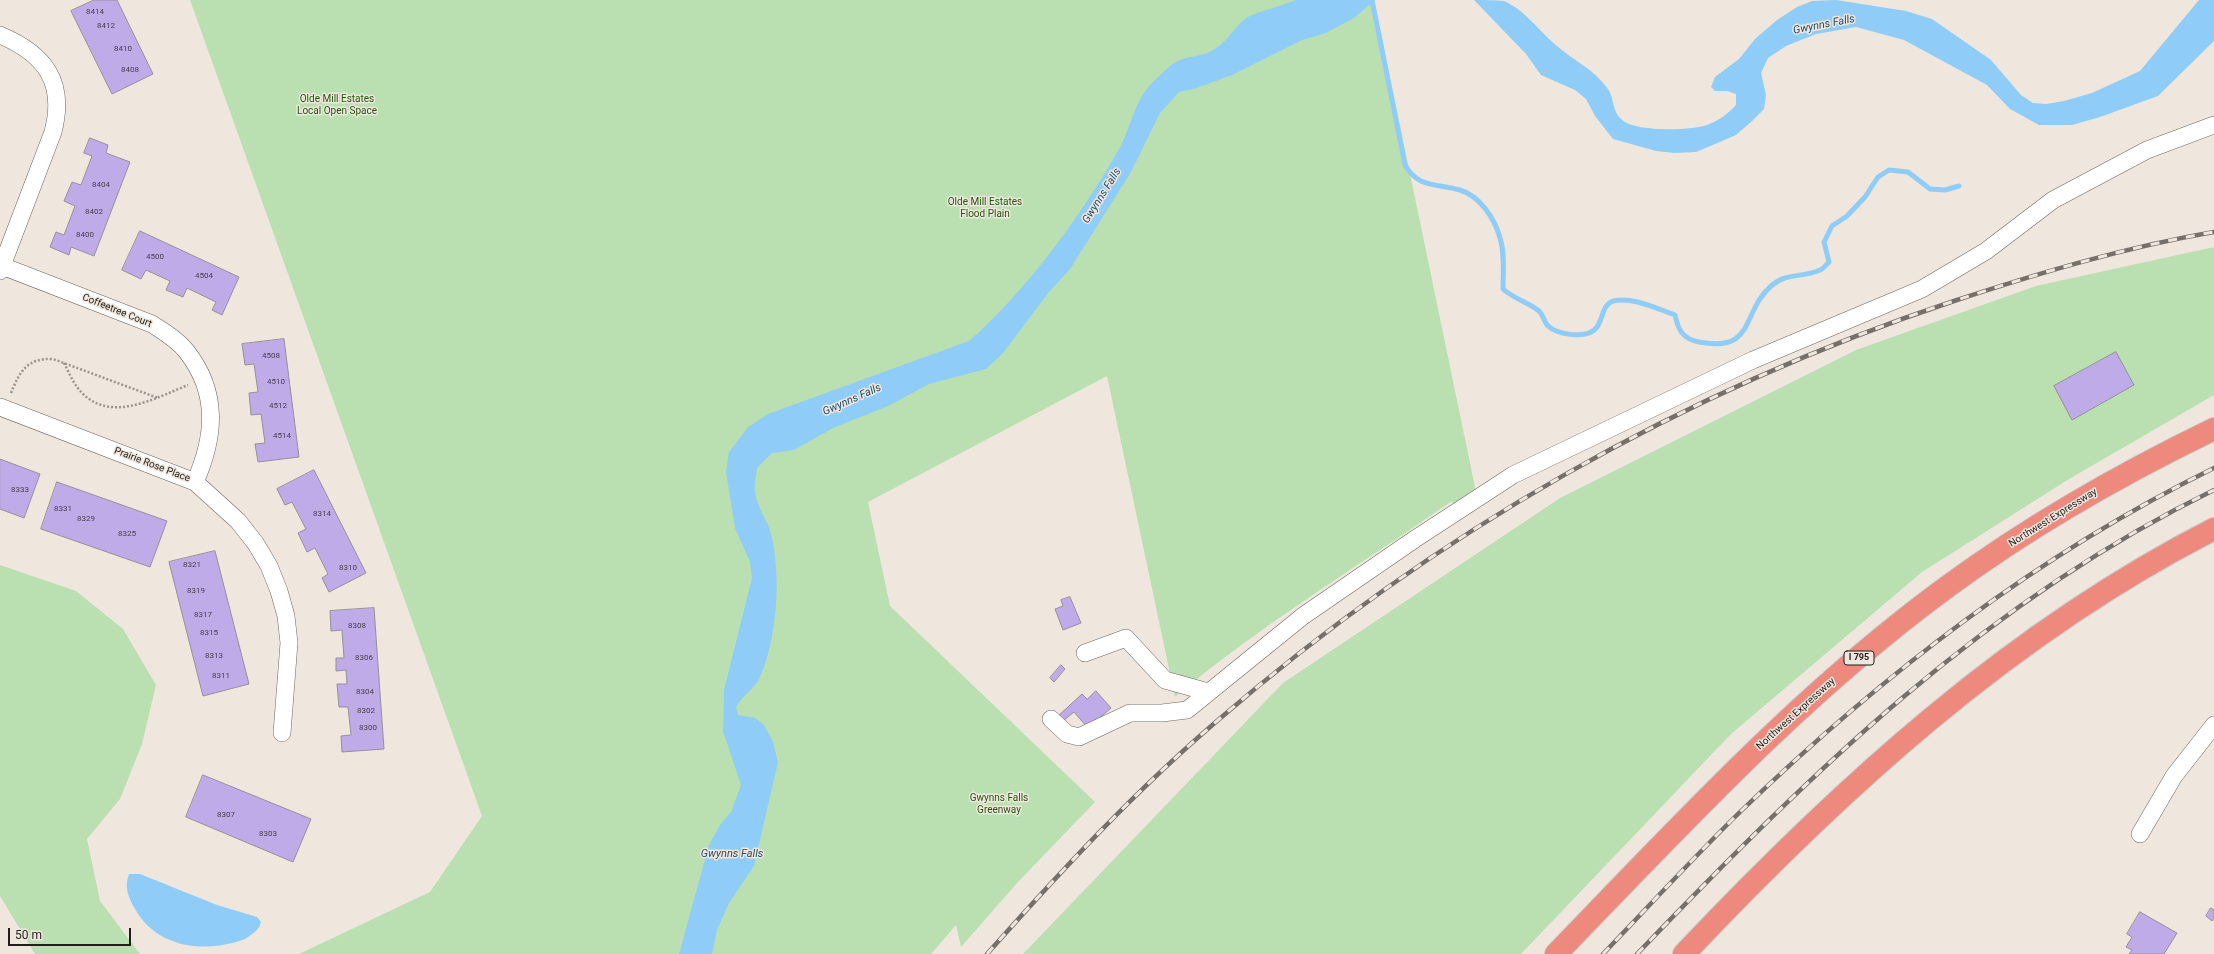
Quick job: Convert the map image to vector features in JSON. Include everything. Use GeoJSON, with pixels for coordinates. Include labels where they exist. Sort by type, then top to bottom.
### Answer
{"type":"FeatureCollection","features":[{"type":"Feature","properties":{"kind":"highway","name":"Northwest Expressway"},"geometry":{"type":"LineString","coordinates":[[1556,954],[1714,790],[1803,706],[1893,630],[1947,587],[2077,502],[2157,457],[2214,429]]}},
{"type":"Feature","properties":{"kind":"highway"},"geometry":{"type":"LineString","coordinates":[[1684,954],[1783,853],[1867,773],[1932,716],[2067,616],[2214,529]]}},
{"type":"Feature","properties":{"kind":"street"},"geometry":{"type":"LineString","coordinates":[[0,35],[20,43],[33,52],[42,62],[50,74],[57,102],[57,117],[53,132],[1,268]]}},
{"type":"Feature","properties":{"kind":"street"},"geometry":{"type":"LineString","coordinates":[[1052,719],[1067,734],[1080,736],[1130,713],[1162,713],[1187,710],[1303,616],[1415,538],[1513,475],[1753,360],[1922,289],[1986,251],[2053,200],[2147,150],[2214,125]]}},
{"type":"Feature","properties":{"kind":"street","name":"Coffeetree Court"},"geometry":{"type":"LineString","coordinates":[[1,268],[152,324],[172,338],[187,352],[202,379],[210,406],[210,438],[205,460],[195,482]]}},
{"type":"Feature","properties":{"kind":"street","name":"Prairie Rose Place"},"geometry":{"type":"LineString","coordinates":[[2,408],[195,482],[238,521],[256,544],[269,566],[279,591],[286,616],[289,643],[282,733]]}},
{"type":"Feature","properties":{"kind":"street"},"geometry":{"type":"LineString","coordinates":[[1085,653],[1126,638],[1165,680],[1208,692]]}},
{"type":"Feature","properties":{"kind":"street"},"geometry":{"type":"LineString","coordinates":[[2140,834],[2174,776],[2214,725]]}},
{"type":"Feature","properties":{"kind":"path"},"geometry":{"type":"LineString","coordinates":[[2,408],[18,376],[29,364],[44,359],[63,363],[158,398]]}},
{"type":"Feature","properties":{"kind":"path"},"geometry":{"type":"LineString","coordinates":[[63,363],[77,387],[85,395],[104,406],[127,408],[158,398],[202,379]]}},
{"type":"Feature","properties":{"kind":"green space"},"geometry":{"type":"Polygon","coordinates":[[[190,0],[1374,0],[1476,492],[1454,506],[1452,501],[1311,596],[1208,670],[1175,697],[1107,376],[868,502],[890,606],[1095,802],[1018,882],[961,947],[956,925],[931,954],[299,954],[430,892],[482,816],[190,0]]]}},
{"type":"Feature","properties":{"kind":"green space"},"geometry":{"type":"Polygon","coordinates":[[[2214,247],[2214,395],[2069,479],[1922,572],[1731,734],[1521,954],[1023,954],[1283,683],[1560,498],[1856,350],[2036,286],[2214,247]]]}},
{"type":"Feature","properties":{"kind":"green space"},"geometry":{"type":"Polygon","coordinates":[[[0,565],[76,591],[123,629],[156,685],[142,744],[120,799],[87,839],[100,901],[140,954],[35,954],[0,896],[0,565]]]}},
{"type":"Feature","properties":{"kind":"water","name":"Gwynns Falls"},"geometry":{"type":"Polygon","coordinates":[[[1296,0],[1375,0],[1354,18],[1326,33],[1302,40],[1232,75],[1197,88],[1179,92],[1160,113],[1131,172],[1070,269],[1049,292],[1003,353],[986,369],[929,384],[888,406],[833,428],[794,450],[772,453],[757,468],[755,486],[756,498],[768,526],[775,554],[777,591],[776,610],[770,647],[759,679],[736,707],[738,715],[755,718],[764,725],[773,742],[778,762],[754,866],[729,903],[717,930],[712,954],[679,954],[709,845],[720,825],[731,812],[741,785],[723,731],[724,690],[752,578],[750,562],[735,528],[726,472],[729,452],[748,427],[768,414],[969,341],[1011,300],[1052,251],[1105,174],[1119,149],[1138,104],[1148,87],[1169,67],[1178,61],[1214,50],[1225,41],[1248,17],[1296,0]]]}},
{"type":"Feature","properties":{"kind":"water","name":"Gwynns Falls"},"geometry":{"type":"Polygon","coordinates":[[[1474,0],[1504,1],[1512,5],[1526,16],[1557,46],[1597,76],[1610,92],[1616,112],[1621,119],[1627,123],[1637,126],[1662,129],[1688,128],[1707,125],[1730,111],[1736,105],[1736,94],[1727,91],[1715,91],[1711,87],[1715,77],[1739,59],[1755,39],[1777,20],[1797,7],[1812,1],[1836,0],[1906,11],[1932,19],[1991,60],[2021,95],[2033,103],[2046,104],[2064,101],[2092,93],[2140,71],[2199,0],[2214,0],[2214,41],[2158,96],[2100,117],[2072,125],[2039,125],[2010,109],[1987,85],[1904,40],[1856,27],[1816,34],[1786,46],[1768,58],[1761,73],[1766,95],[1764,109],[1736,135],[1696,152],[1674,153],[1656,151],[1613,139],[1595,116],[1586,99],[1575,90],[1541,75],[1526,54],[1474,0]]]}},
{"type":"Feature","properties":{"kind":"water"},"geometry":{"type":"Polygon","coordinates":[[[129,874],[140,874],[217,905],[257,917],[261,922],[259,928],[245,939],[230,944],[198,946],[169,940],[144,922],[135,909],[130,900],[127,888],[129,874]]]}},
{"type":"Feature","properties":{"kind":"building"},"geometry":{"type":"Polygon","coordinates":[[[94,0],[117,0],[153,74],[112,94],[71,11],[94,0]]]}},
{"type":"Feature","properties":{"kind":"building"},"geometry":{"type":"Polygon","coordinates":[[[90,138],[108,145],[106,153],[130,162],[94,256],[71,247],[69,255],[50,247],[56,232],[64,235],[75,206],[64,201],[72,182],[81,185],[92,156],[84,153],[90,138]]]}},
{"type":"Feature","properties":{"kind":"building"},"geometry":{"type":"Polygon","coordinates":[[[140,231],[239,277],[222,315],[212,310],[216,302],[187,288],[183,297],[166,290],[170,281],[146,270],[141,279],[122,270],[140,231]]]}},
{"type":"Feature","properties":{"kind":"building"},"geometry":{"type":"Polygon","coordinates":[[[284,339],[299,457],[258,462],[255,444],[265,443],[261,414],[251,415],[249,393],[258,392],[254,364],[245,365],[242,344],[284,339]]]}},
{"type":"Feature","properties":{"kind":"building"},"geometry":{"type":"Polygon","coordinates":[[[2116,352],[2134,385],[2072,420],[2054,386],[2116,352]]]}},
{"type":"Feature","properties":{"kind":"building"},"geometry":{"type":"Polygon","coordinates":[[[0,459],[40,474],[24,518],[0,509],[0,459]]]}},
{"type":"Feature","properties":{"kind":"building"},"geometry":{"type":"Polygon","coordinates":[[[314,470],[366,573],[329,592],[322,578],[328,574],[315,548],[307,552],[298,533],[306,529],[292,502],[285,505],[277,489],[314,470]]]}},
{"type":"Feature","properties":{"kind":"building"},"geometry":{"type":"Polygon","coordinates":[[[57,482],[167,521],[150,567],[41,529],[57,482]]]}},
{"type":"Feature","properties":{"kind":"building"},"geometry":{"type":"Polygon","coordinates":[[[215,551],[249,684],[203,696],[169,562],[215,551]]]}},
{"type":"Feature","properties":{"kind":"building"},"geometry":{"type":"Polygon","coordinates":[[[1070,597],[1081,623],[1063,630],[1055,609],[1063,606],[1061,600],[1070,597]]]}},
{"type":"Feature","properties":{"kind":"building"},"geometry":{"type":"Polygon","coordinates":[[[374,608],[384,749],[342,752],[341,736],[351,735],[348,707],[339,707],[337,684],[347,684],[346,670],[336,671],[336,658],[344,658],[342,630],[331,631],[330,611],[374,608]]]}},
{"type":"Feature","properties":{"kind":"building"},"geometry":{"type":"Polygon","coordinates":[[[1061,665],[1065,669],[1054,682],[1050,678],[1061,665]]]}},
{"type":"Feature","properties":{"kind":"building"},"geometry":{"type":"Polygon","coordinates":[[[1096,691],[1111,708],[1088,728],[1074,712],[1063,721],[1058,716],[1082,694],[1087,699],[1096,691]]]}},
{"type":"Feature","properties":{"kind":"building"},"geometry":{"type":"Polygon","coordinates":[[[203,775],[311,819],[293,862],[186,817],[203,775]]]}},
{"type":"Feature","properties":{"kind":"building"},"geometry":{"type":"Polygon","coordinates":[[[2211,908],[2214,910],[2214,918],[2212,921],[2206,916],[2211,908]]]}},
{"type":"Feature","properties":{"kind":"building"},"geometry":{"type":"Polygon","coordinates":[[[2140,912],[2177,933],[2164,954],[2129,954],[2132,950],[2126,947],[2132,937],[2127,934],[2140,912]]]}},
{"type":"Feature","properties":{"kind":"waterway"},"geometry":{"type":"LineString","coordinates":[[1372,0],[1405,165],[1410,173],[1422,182],[1460,190],[1474,197],[1486,209],[1498,231],[1502,244],[1503,289],[1539,311],[1547,325],[1558,331],[1572,335],[1587,334],[1597,327],[1609,303],[1613,301],[1628,300],[1675,315],[1682,333],[1693,341],[1717,344],[1730,342],[1739,336],[1745,328],[1755,307],[1771,286],[1789,277],[1820,270],[1829,262],[1824,242],[1832,226],[1847,216],[1865,197],[1878,177],[1889,170],[1908,172],[1930,189],[1945,190],[1959,186]]}},
{"type":"Feature","properties":{"kind":"railway"},"geometry":{"type":"LineString","coordinates":[[987,954],[1098,833],[1156,776],[1217,721],[1300,653],[1385,589],[1474,530],[1565,475],[1659,424],[1755,378],[1853,337],[1954,301],[2050,271],[2148,245],[2214,232]]}},
{"type":"Feature","properties":{"kind":"railway"},"geometry":{"type":"LineString","coordinates":[[1603,954],[1740,812],[1794,761],[1906,666],[1964,621],[2085,539],[2149,502],[2214,468]]}},
{"type":"Feature","properties":{"kind":"railway"},"geometry":{"type":"LineString","coordinates":[[1637,954],[1769,820],[1836,757],[1905,696],[1977,638],[2051,584],[2130,535],[2214,490]]}},
{"type":"Feature","properties":{"kind":"park label","name":"Olde Mill Estates Local Open Space"},"geometry":{"type":"Point","coordinates":[337,104]}},
{"type":"Feature","properties":{"kind":"park label","name":"Olde Mill Estates Flood Plain"},"geometry":{"type":"Point","coordinates":[985,208]}},
{"type":"Feature","properties":{"kind":"park label","name":"Gwynns Falls Greenway"},"geometry":{"type":"Point","coordinates":[999,804]}}]}
